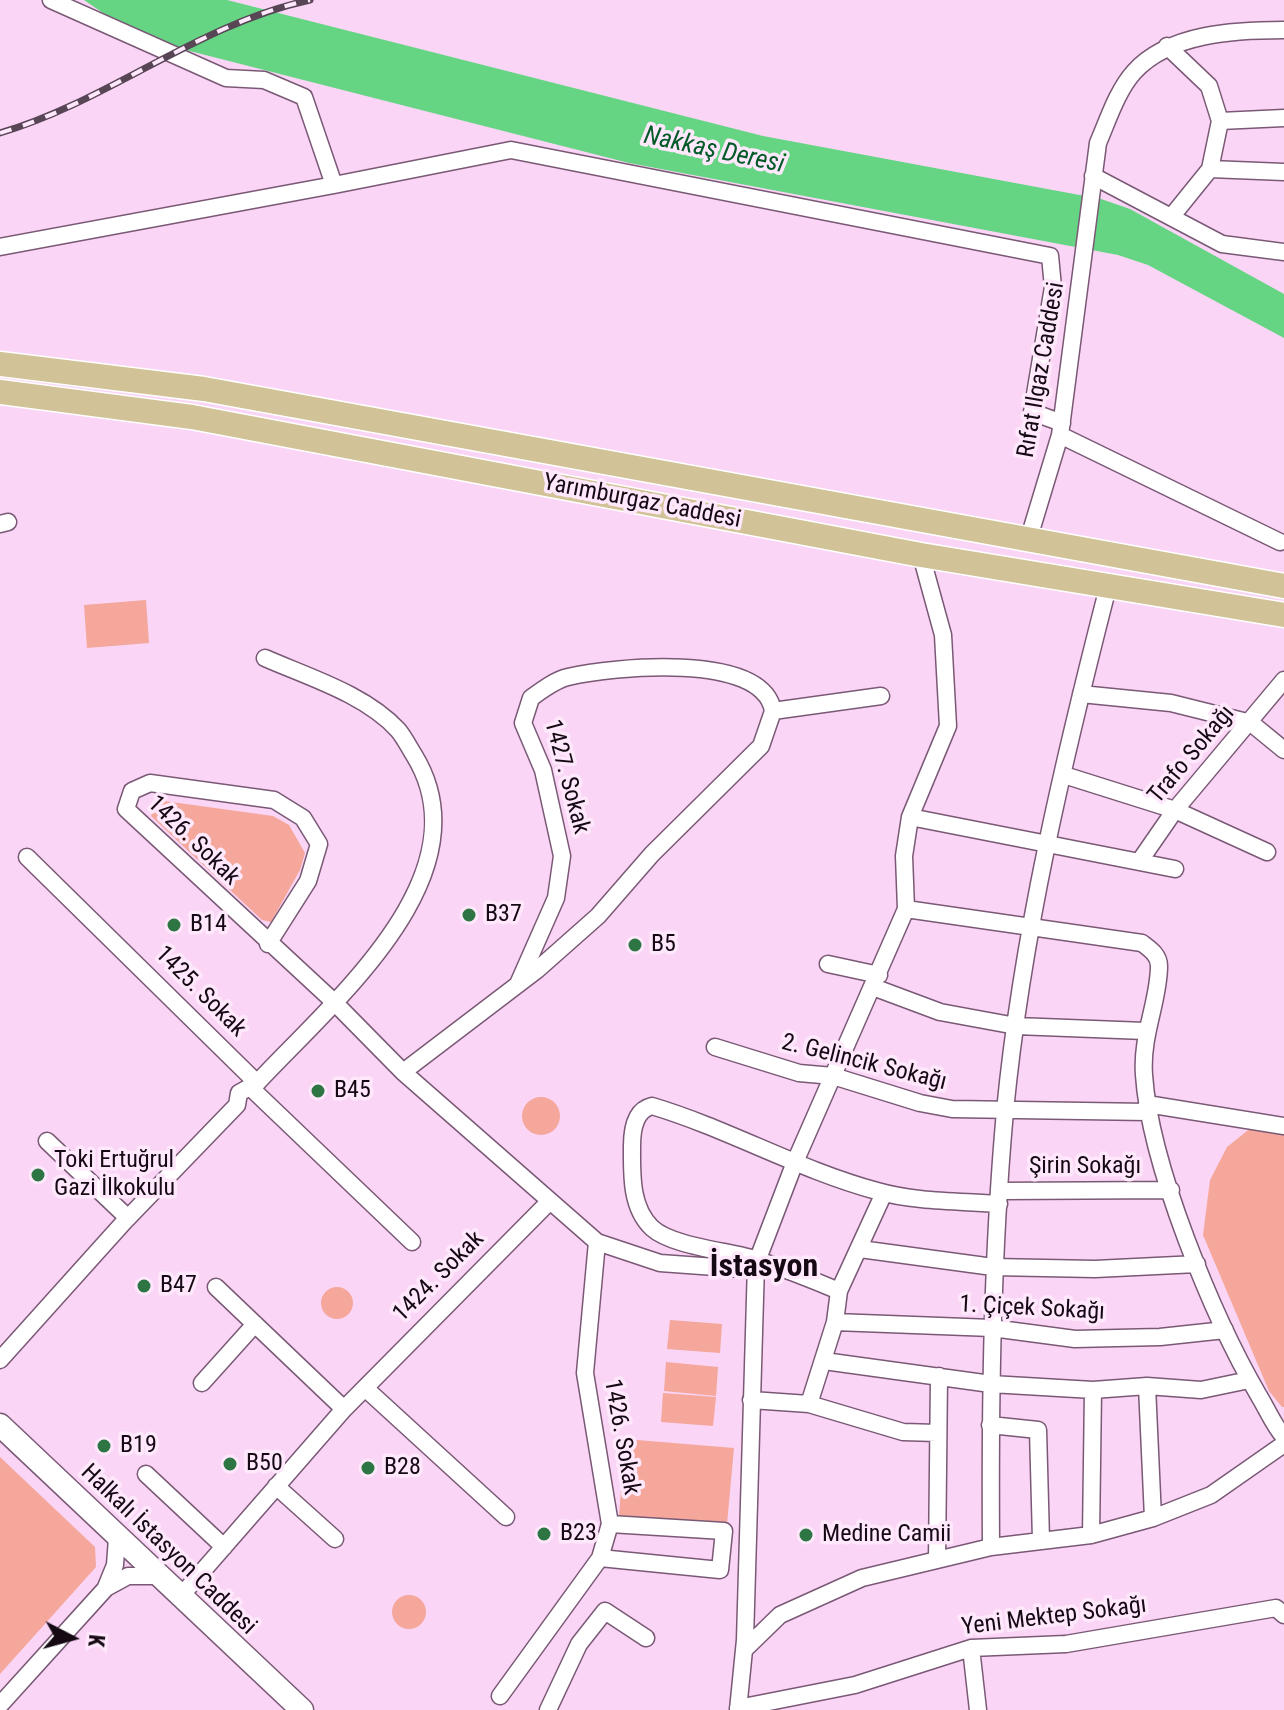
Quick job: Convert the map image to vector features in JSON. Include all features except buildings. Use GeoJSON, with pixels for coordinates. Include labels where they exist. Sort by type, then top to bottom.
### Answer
{"type":"FeatureCollection","features":[{"type":"Feature","properties":{"kind":"main road","name":"Yarımburgaz Caddesi"},"geometry":{"type":"LineString","coordinates":[[0,364],[204,389],[1284,586]]}},
{"type":"Feature","properties":{"kind":"main road","name":"Yarımburgaz Caddesi"},"geometry":{"type":"LineString","coordinates":[[0,392],[192,417],[921,555],[1284,615]]}},
{"type":"Feature","properties":{"kind":"main road"},"geometry":{"type":"LineString","coordinates":[[1108,587],[1115,557]]}},
{"type":"Feature","properties":{"kind":"main road","name":"Halkalı İstasyon Caddesi"},"geometry":{"type":"LineString","coordinates":[[0,1425],[156,1576],[302,1710]]}},
{"type":"Feature","properties":{"kind":"street"},"geometry":{"type":"LineString","coordinates":[[51,0],[226,78],[264,80],[304,97],[334,185]]}},
{"type":"Feature","properties":{"kind":"street"},"geometry":{"type":"LineString","coordinates":[[1284,30],[1249,30],[1167,46],[1134,72],[1113,108],[1098,143],[1093,176],[1222,244],[1284,252]]}},
{"type":"Feature","properties":{"kind":"street"},"geometry":{"type":"LineString","coordinates":[[1167,46],[1209,86],[1220,121],[1210,169],[1172,216]]}},
{"type":"Feature","properties":{"kind":"street"},"geometry":{"type":"LineString","coordinates":[[1220,121],[1284,118]]}},
{"type":"Feature","properties":{"kind":"street"},"geometry":{"type":"LineString","coordinates":[[0,247],[511,150],[1050,256],[1053,287],[1032,412],[1280,542]]}},
{"type":"Feature","properties":{"kind":"street"},"geometry":{"type":"LineString","coordinates":[[1210,169],[1284,172]]}},
{"type":"Feature","properties":{"kind":"street","name":"Rıfat Ilgaz Caddesi"},"geometry":{"type":"LineString","coordinates":[[1028,541],[1061,429],[1093,176]]}},
{"type":"Feature","properties":{"kind":"street"},"geometry":{"type":"LineString","coordinates":[[738,1709],[744,1650],[751,1400],[750,1264],[906,909],[904,856],[910,817],[948,726],[943,635],[921,555]]}},
{"type":"Feature","properties":{"kind":"street"},"geometry":{"type":"LineString","coordinates":[[991,1547],[993,1267],[1005,1110],[1032,928],[1081,694],[1108,587]]}},
{"type":"Feature","properties":{"kind":"street"},"geometry":{"type":"LineString","coordinates":[[0,1360],[128,1218],[237,1105],[249,1103],[254,1086],[333,1001],[410,907],[427,866],[436,823],[429,779],[398,729],[353,697],[265,658]]}},
{"type":"Feature","properties":{"kind":"street","name":"1427. Sokak"},"geometry":{"type":"LineString","coordinates":[[403,1072],[518,984],[598,916],[652,854],[761,746],[773,711],[765,694],[744,677],[645,666],[565,677],[531,698],[523,723],[543,770],[562,856],[556,898],[518,984]]}},
{"type":"Feature","properties":{"kind":"street","name":"Trafo Sokağı"},"geometry":{"type":"LineString","coordinates":[[1139,862],[1175,810],[1284,680]]}},
{"type":"Feature","properties":{"kind":"street"},"geometry":{"type":"LineString","coordinates":[[1081,694],[1171,703],[1251,723],[1284,750]]}},
{"type":"Feature","properties":{"kind":"street"},"geometry":{"type":"LineString","coordinates":[[773,711],[881,696]]}},
{"type":"Feature","properties":{"kind":"street"},"geometry":{"type":"LineString","coordinates":[[1064,775],[1175,810],[1267,852]]}},
{"type":"Feature","properties":{"kind":"street","name":"1426. Sokak"},"geometry":{"type":"LineString","coordinates":[[268,944],[316,861],[319,844],[303,818],[274,800],[150,783],[132,791],[126,809],[268,944],[333,1001],[403,1072],[597,1242],[660,1263],[750,1264]]}},
{"type":"Feature","properties":{"kind":"street"},"geometry":{"type":"LineString","coordinates":[[910,817],[1175,869]]}},
{"type":"Feature","properties":{"kind":"street","name":"1425. Sokak"},"geometry":{"type":"LineString","coordinates":[[27,857],[108,932],[254,1086],[412,1242]]}},
{"type":"Feature","properties":{"kind":"street"},"geometry":{"type":"LineString","coordinates":[[906,909],[1142,943],[1155,953],[1159,965],[1145,1031],[1143,1073],[1148,1108],[1171,1190],[1197,1264],[1249,1380],[1284,1437]]}},
{"type":"Feature","properties":{"kind":"street"},"geometry":{"type":"LineString","coordinates":[[828,964],[876,981],[940,1012],[1016,1026],[1145,1031]]}},
{"type":"Feature","properties":{"kind":"street","name":"2. Gelincik Sokağı"},"geometry":{"type":"LineString","coordinates":[[715,1047],[799,1073],[833,1076],[920,1103],[952,1109],[1148,1108],[1284,1126]]}},
{"type":"Feature","properties":{"kind":"street","name":"Şirin Sokağı"},"geometry":{"type":"LineString","coordinates":[[750,1264],[653,1229],[638,1207],[632,1176],[632,1130],[642,1110],[652,1106],[695,1118],[795,1162],[884,1193],[999,1198],[1171,1190]]}},
{"type":"Feature","properties":{"kind":"street"},"geometry":{"type":"LineString","coordinates":[[47,1141],[128,1218]]}},
{"type":"Feature","properties":{"kind":"street"},"geometry":{"type":"LineString","coordinates":[[809,1404],[835,1322],[839,1291],[884,1193]]}},
{"type":"Feature","properties":{"kind":"street","name":"1424. Sokak"},"geometry":{"type":"LineString","coordinates":[[180,1597],[344,1409],[549,1202]]}},
{"type":"Feature","properties":{"kind":"street","name":"1426. Sokak"},"geometry":{"type":"LineString","coordinates":[[500,1696],[600,1558],[610,1524],[585,1373],[597,1242]]}},
{"type":"Feature","properties":{"kind":"street"},"geometry":{"type":"LineString","coordinates":[[860,1249],[993,1267],[1095,1269],[1197,1264]]}},
{"type":"Feature","properties":{"kind":"street"},"geometry":{"type":"LineString","coordinates":[[750,1264],[839,1291]]}},
{"type":"Feature","properties":{"kind":"street"},"geometry":{"type":"LineString","coordinates":[[216,1287],[344,1409]]}},
{"type":"Feature","properties":{"kind":"street","name":"1. Çiçek Sokağı"},"geometry":{"type":"LineString","coordinates":[[835,1322],[992,1328],[1075,1339],[1160,1337],[1225,1330]]}},
{"type":"Feature","properties":{"kind":"street"},"geometry":{"type":"LineString","coordinates":[[202,1383],[255,1324]]}},
{"type":"Feature","properties":{"kind":"street"},"geometry":{"type":"LineString","coordinates":[[824,1361],[991,1384],[1093,1390],[1147,1386],[1201,1390],[1249,1380]]}},
{"type":"Feature","properties":{"kind":"street"},"geometry":{"type":"LineString","coordinates":[[937,1560],[939,1376]]}},
{"type":"Feature","properties":{"kind":"street"},"geometry":{"type":"LineString","coordinates":[[1147,1386],[1153,1518]]}},
{"type":"Feature","properties":{"kind":"street"},"geometry":{"type":"LineString","coordinates":[[365,1388],[506,1517]]}},
{"type":"Feature","properties":{"kind":"street"},"geometry":{"type":"LineString","coordinates":[[1091,1535],[1093,1390]]}},
{"type":"Feature","properties":{"kind":"street"},"geometry":{"type":"LineString","coordinates":[[751,1400],[809,1404],[903,1432],[937,1433]]}},
{"type":"Feature","properties":{"kind":"street"},"geometry":{"type":"LineString","coordinates":[[990,1425],[1038,1430],[1041,1540]]}},
{"type":"Feature","properties":{"kind":"street"},"geometry":{"type":"LineString","coordinates":[[744,1650],[780,1615],[862,1578],[991,1547],[1091,1535],[1153,1518],[1211,1495],[1263,1463],[1284,1444]]}},
{"type":"Feature","properties":{"kind":"street"},"geometry":{"type":"LineString","coordinates":[[146,1474],[224,1547]]}},
{"type":"Feature","properties":{"kind":"street"},"geometry":{"type":"LineString","coordinates":[[276,1486],[335,1539]]}},
{"type":"Feature","properties":{"kind":"street"},"geometry":{"type":"LineString","coordinates":[[600,1558],[720,1570],[724,1531],[610,1524]]}},
{"type":"Feature","properties":{"kind":"street"},"geometry":{"type":"LineString","coordinates":[[106,1588],[115,1565],[117,1538]]}},
{"type":"Feature","properties":{"kind":"street"},"geometry":{"type":"LineString","coordinates":[[0,1705],[106,1588],[128,1576],[156,1576]]}},
{"type":"Feature","properties":{"kind":"street","name":"Yeni Mektep Sokağı"},"geometry":{"type":"LineString","coordinates":[[738,1709],[764,1708],[855,1685],[971,1648],[1066,1644],[1276,1608],[1284,1615]]}},
{"type":"Feature","properties":{"kind":"street"},"geometry":{"type":"LineString","coordinates":[[552,1709],[579,1644],[605,1611],[646,1638]]}},
{"type":"Feature","properties":{"kind":"street"},"geometry":{"type":"LineString","coordinates":[[971,1648],[978,1710]]}},
{"type":"Feature","properties":{"kind":"shaded area"},"geometry":{"type":"Polygon","coordinates":[[[146,600],[149,643],[87,648],[84,605],[146,600]]]}},
{"type":"Feature","properties":{"kind":"shaded area"},"geometry":{"type":"Polygon","coordinates":[[[164,801],[273,816],[289,825],[305,853],[300,870],[271,922],[262,920],[151,816],[155,806],[164,801]]]}},
{"type":"Feature","properties":{"kind":"shaded area"},"geometry":{"type":"Polygon","coordinates":[[[541,1097],[555,1102],[560,1116],[555,1130],[541,1135],[527,1130],[522,1116],[527,1102],[541,1097]]]}},
{"type":"Feature","properties":{"kind":"shaded area"},"geometry":{"type":"Polygon","coordinates":[[[1284,1126],[1282,1407],[1269,1391],[1203,1235],[1210,1180],[1227,1147],[1252,1127],[1284,1126]]]}},
{"type":"Feature","properties":{"kind":"shaded area"},"geometry":{"type":"Polygon","coordinates":[[[337,1287],[348,1292],[353,1303],[348,1314],[337,1319],[326,1314],[321,1303],[326,1292],[337,1287]]]}},
{"type":"Feature","properties":{"kind":"shaded area"},"geometry":{"type":"Polygon","coordinates":[[[670,1320],[722,1324],[720,1353],[667,1349],[670,1320]]]}},
{"type":"Feature","properties":{"kind":"shaded area"},"geometry":{"type":"Polygon","coordinates":[[[666,1362],[718,1367],[716,1396],[664,1391],[666,1362]]]}},
{"type":"Feature","properties":{"kind":"shaded area"},"geometry":{"type":"Polygon","coordinates":[[[663,1393],[716,1397],[713,1426],[661,1422],[663,1393]]]}},
{"type":"Feature","properties":{"kind":"shaded area"},"geometry":{"type":"Polygon","coordinates":[[[625,1439],[734,1448],[727,1524],[619,1516],[625,1439]]]}},
{"type":"Feature","properties":{"kind":"shaded area"},"geometry":{"type":"Polygon","coordinates":[[[0,1457],[95,1547],[96,1567],[0,1674],[0,1457]]]}},
{"type":"Feature","properties":{"kind":"shaded area"},"geometry":{"type":"Polygon","coordinates":[[[409,1595],[421,1600],[426,1612],[421,1624],[409,1629],[397,1624],[392,1612],[397,1600],[409,1595]]]}},
{"type":"Feature","properties":{"kind":"water","name":"Nakkaş Deresi"},"geometry":{"type":"Polygon","coordinates":[[[84,0],[227,0],[763,136],[1101,199],[1130,209],[1284,294],[1284,338],[1148,265],[1118,255],[629,163],[174,47],[122,26],[84,0]]]}},
{"type":"Feature","properties":{"kind":"railway"},"geometry":{"type":"LineString","coordinates":[[0,133],[79,102],[230,26],[310,0]]}},
{"type":"Feature","properties":{"kind":"place","name":"B37"},"geometry":{"type":"Point","coordinates":[469,915]}},
{"type":"Feature","properties":{"kind":"place","name":"B14"},"geometry":{"type":"Point","coordinates":[174,925]}},
{"type":"Feature","properties":{"kind":"place","name":"B5"},"geometry":{"type":"Point","coordinates":[635,945]}},
{"type":"Feature","properties":{"kind":"place","name":"B45"},"geometry":{"type":"Point","coordinates":[318,1091]}},
{"type":"Feature","properties":{"kind":"place","name":"Toki Ertuğrul Gazi İlkokulu"},"geometry":{"type":"Point","coordinates":[38,1175]}},
{"type":"Feature","properties":{"kind":"place","name":"B47"},"geometry":{"type":"Point","coordinates":[144,1286]}},
{"type":"Feature","properties":{"kind":"place","name":"B19"},"geometry":{"type":"Point","coordinates":[104,1446]}},
{"type":"Feature","properties":{"kind":"place","name":"B50"},"geometry":{"type":"Point","coordinates":[230,1464]}},
{"type":"Feature","properties":{"kind":"place","name":"B28"},"geometry":{"type":"Point","coordinates":[368,1468]}},
{"type":"Feature","properties":{"kind":"place","name":"B23"},"geometry":{"type":"Point","coordinates":[544,1534]}},
{"type":"Feature","properties":{"kind":"place","name":"Medine Camii"},"geometry":{"type":"Point","coordinates":[806,1535]}},
{"type":"Feature","properties":{"kind":"district","name":"İstasyon"},"geometry":{"type":"Point","coordinates":[764,1268]}}]}
